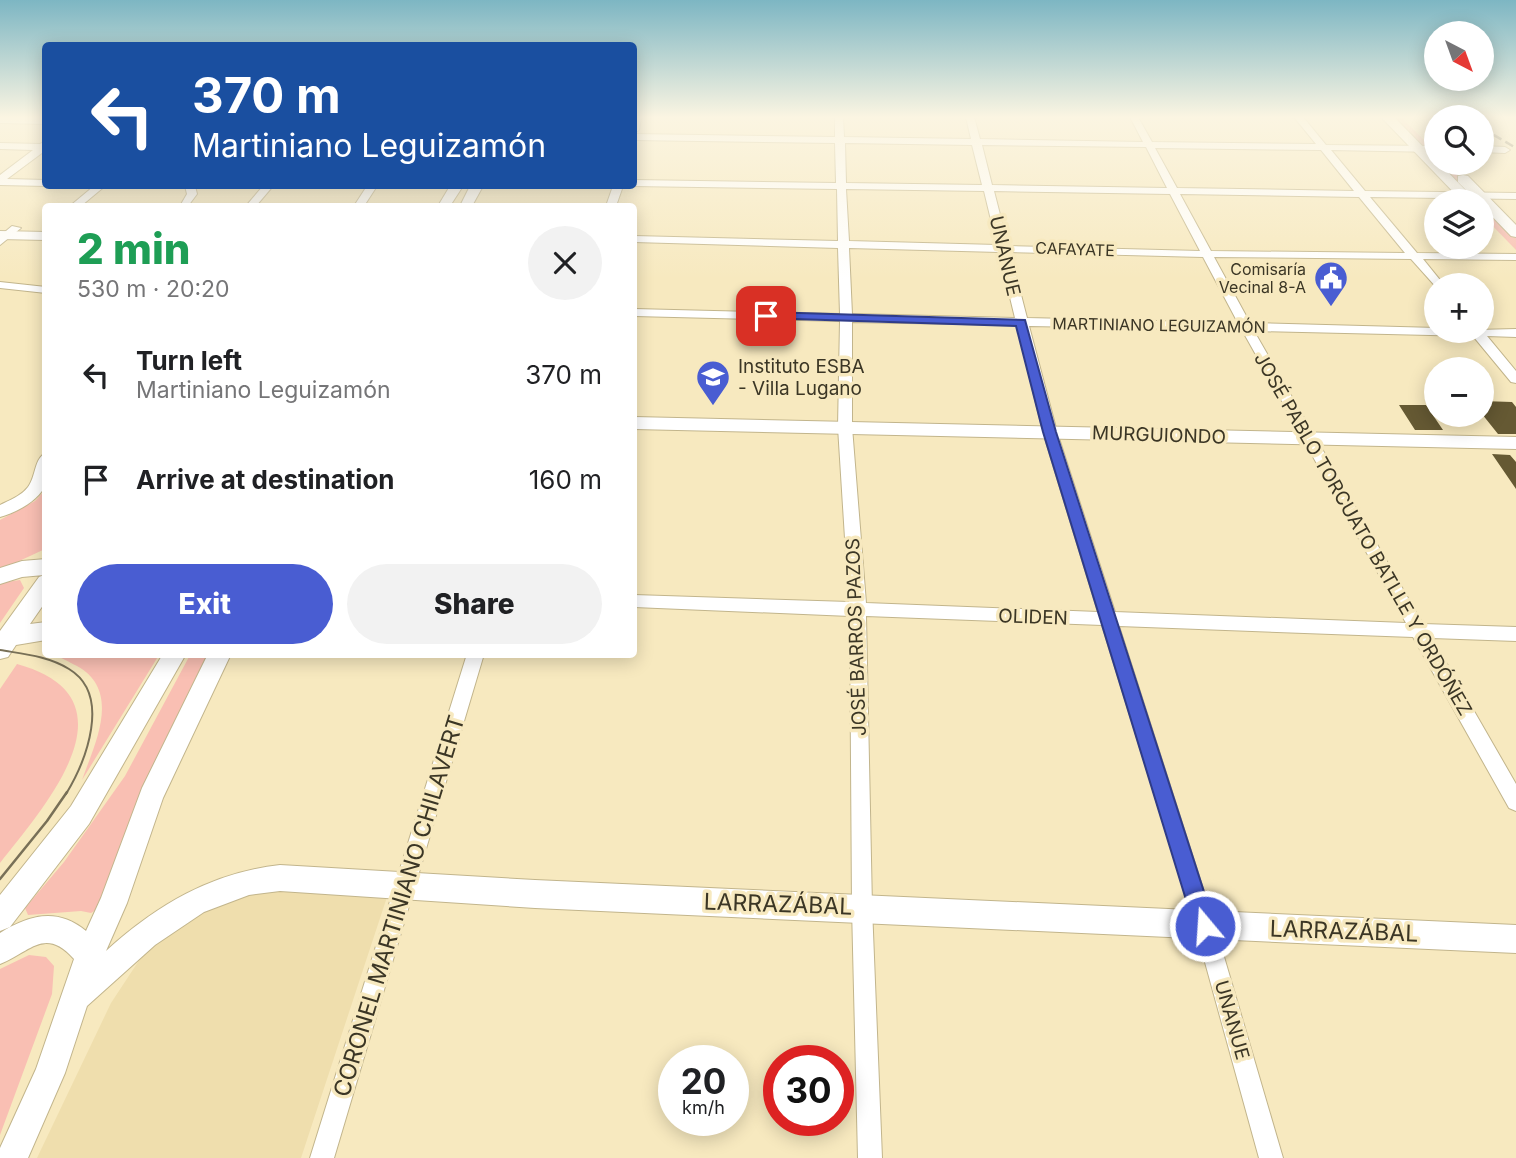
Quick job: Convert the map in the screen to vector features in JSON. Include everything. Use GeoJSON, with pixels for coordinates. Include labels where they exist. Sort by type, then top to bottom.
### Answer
{"type":"FeatureCollection","features":[{"type":"Feature","properties":{"kind":"street","name":"JOSÉ BARROS PAZOS"},"geometry":{"type":"LineString","coordinates":[[840,171],[846,318],[845,427],[858,610],[862,906],[870,1158]]}},
{"type":"Feature","properties":{"kind":"street","name":"UNANUE"},"geometry":{"type":"LineString","coordinates":[[983,171],[1049,432],[1205,926],[1271,1158]]}},
{"type":"Feature","properties":{"kind":"street","name":"JOSÉ PABLO TORCUATO BATLLE Y ORDÓÑEZ"},"geometry":{"type":"LineString","coordinates":[[1161,171],[1246,327],[1516,802]]}},
{"type":"Feature","properties":{"kind":"street"},"geometry":{"type":"LineString","coordinates":[[1343,171],[1428,273]]}},
{"type":"Feature","properties":{"kind":"street"},"geometry":{"type":"LineString","coordinates":[[1442,171],[1461,189]]}},
{"type":"Feature","properties":{"kind":"street"},"geometry":{"type":"LineString","coordinates":[[0,181],[42,183]]}},
{"type":"Feature","properties":{"kind":"street"},"geometry":{"type":"LineString","coordinates":[[637,183],[1424,196]]}},
{"type":"Feature","properties":{"kind":"street"},"geometry":{"type":"LineString","coordinates":[[79,203],[96,189]]}},
{"type":"Feature","properties":{"kind":"street"},"geometry":{"type":"LineString","coordinates":[[254,203],[265,189]]}},
{"type":"Feature","properties":{"kind":"street"},"geometry":{"type":"LineString","coordinates":[[1494,196],[1516,196]]}},
{"type":"Feature","properties":{"kind":"street"},"geometry":{"type":"LineString","coordinates":[[1494,216],[1516,233]]}},
{"type":"Feature","properties":{"kind":"street"},"geometry":{"type":"LineString","coordinates":[[1494,227],[1516,250]]}},
{"type":"Feature","properties":{"kind":"street"},"geometry":{"type":"LineString","coordinates":[[5,233],[42,234]]}},
{"type":"Feature","properties":{"kind":"street","name":"CAFAYATE"},"geometry":{"type":"LineString","coordinates":[[637,239],[1208,254],[1516,257]]}},
{"type":"Feature","properties":{"kind":"street"},"geometry":{"type":"LineString","coordinates":[[0,285],[42,290]]}},
{"type":"Feature","properties":{"kind":"street","name":"MARTINIANO LEGUIZAMÓN"},"geometry":{"type":"LineString","coordinates":[[637,313],[1424,330]]}},
{"type":"Feature","properties":{"kind":"street","name":"MARTINIANO LEGUIZAMÓN"},"geometry":{"type":"LineString","coordinates":[[1494,332],[1516,333]]}},
{"type":"Feature","properties":{"kind":"street"},"geometry":{"type":"LineString","coordinates":[[1487,343],[1516,379]]}},
{"type":"Feature","properties":{"kind":"street","name":"MURGUIONDO"},"geometry":{"type":"LineString","coordinates":[[637,423],[1516,443]]}},
{"type":"Feature","properties":{"kind":"street"},"geometry":{"type":"LineString","coordinates":[[0,512],[36,491],[42,471]]}},
{"type":"Feature","properties":{"kind":"street"},"geometry":{"type":"LineString","coordinates":[[0,576],[22,569],[42,567]]}},
{"type":"Feature","properties":{"kind":"street"},"geometry":{"type":"LineString","coordinates":[[4,644],[42,589]]}},
{"type":"Feature","properties":{"kind":"street","name":"OLIDEN"},"geometry":{"type":"LineString","coordinates":[[637,601],[1516,634]]}},
{"type":"Feature","properties":{"kind":"street"},"geometry":{"type":"LineString","coordinates":[[4,644],[42,632]]}},
{"type":"Feature","properties":{"kind":"street"},"geometry":{"type":"LineString","coordinates":[[0,916],[86,806],[173,658]]}},
{"type":"Feature","properties":{"kind":"street"},"geometry":{"type":"LineString","coordinates":[[12,1158],[50,1073],[78,995],[89,955],[113,903],[151,796],[218,658]]}},
{"type":"Feature","properties":{"kind":"street","name":"CORONEL MARTINIANO CHILAVERT"},"geometry":{"type":"LineString","coordinates":[[322,1158],[475,658]]}},
{"type":"Feature","properties":{"kind":"street","name":"LARRAZÁBAL"},"geometry":{"type":"LineString","coordinates":[[78,995],[162,922],[202,896],[245,881],[280,878],[589,897],[862,906],[1205,926],[1516,939]]}},
{"type":"Feature","properties":{"kind":"street"},"geometry":{"type":"LineString","coordinates":[[0,950],[27,934],[58,928],[69,932],[89,955]]}},
{"type":"Feature","properties":{"kind":"shaded area"},"geometry":{"type":"Polygon","coordinates":[[[1444,175],[1459,175],[1473,189],[1457,189],[1444,175]]]}},
{"type":"Feature","properties":{"kind":"shaded area"},"geometry":{"type":"Polygon","coordinates":[[[1494,211],[1516,233],[1516,250],[1494,227],[1494,211]]]}},
{"type":"Feature","properties":{"kind":"shaded area"},"geometry":{"type":"Polygon","coordinates":[[[42,493],[42,550],[0,570],[0,520],[35,501],[42,493]]]}},
{"type":"Feature","properties":{"kind":"shaded area"},"geometry":{"type":"Polygon","coordinates":[[[20,580],[24,588],[0,623],[0,583],[20,580]]]}},
{"type":"Feature","properties":{"kind":"shaded area"},"geometry":{"type":"Polygon","coordinates":[[[62,658],[157,658],[82,780],[98,734],[102,703],[99,689],[91,677],[62,658]]]}},
{"type":"Feature","properties":{"kind":"shaded area"},"geometry":{"type":"Polygon","coordinates":[[[188,658],[208,658],[96,910],[91,913],[81,911],[28,915],[25,908],[64,862],[125,776],[188,658]]]}},
{"type":"Feature","properties":{"kind":"shaded area"},"geometry":{"type":"Polygon","coordinates":[[[17,664],[54,680],[73,701],[78,727],[72,755],[58,784],[0,863],[0,689],[17,664]]]}},
{"type":"Feature","properties":{"kind":"shaded area"},"geometry":{"type":"Polygon","coordinates":[[[269,891],[387,897],[301,1158],[37,1158],[111,1003],[140,959],[168,931],[197,914],[235,897],[269,891]]]}},
{"type":"Feature","properties":{"kind":"shaded area"},"geometry":{"type":"Polygon","coordinates":[[[29,955],[46,957],[54,966],[52,994],[0,1135],[0,969],[29,955]]]}},
{"type":"Feature","properties":{"kind":"building"},"geometry":{"type":"Polygon","coordinates":[[[1494,401],[1512,402],[1516,407],[1516,434],[1498,434],[1492,427],[1494,401]]]}},
{"type":"Feature","properties":{"kind":"building"},"geometry":{"type":"Polygon","coordinates":[[[1399,405],[1424,405],[1424,427],[1441,427],[1443,430],[1415,430],[1399,405]]]}},
{"type":"Feature","properties":{"kind":"building"},"geometry":{"type":"Polygon","coordinates":[[[1492,454],[1510,455],[1516,462],[1516,489],[1492,454]]]}},
{"type":"Feature","properties":{"kind":"tram line"},"geometry":{"type":"LineString","coordinates":[[0,650],[42,658]]}},
{"type":"Feature","properties":{"kind":"tram line"},"geometry":{"type":"LineString","coordinates":[[42,658],[69,669],[82,680],[92,711],[87,747],[66,794]]}},
{"type":"Feature","properties":{"kind":"tram line"},"geometry":{"type":"LineString","coordinates":[[0,879],[67,792]]}},
{"type":"Feature","properties":{"kind":"place","name":"Comisaría Vecinal 8-A"},"geometry":{"type":"Point","coordinates":[1331,308]}},
{"type":"Feature","properties":{"kind":"place","name":"Instituto ESBA - Villa Lugano"},"geometry":{"type":"Point","coordinates":[713,407]}},
{"type":"Feature","properties":{"kind":"route"},"geometry":{"type":"LineString","coordinates":[[766,316],[1021,322],[1049,432],[1205,926]]}}]}
